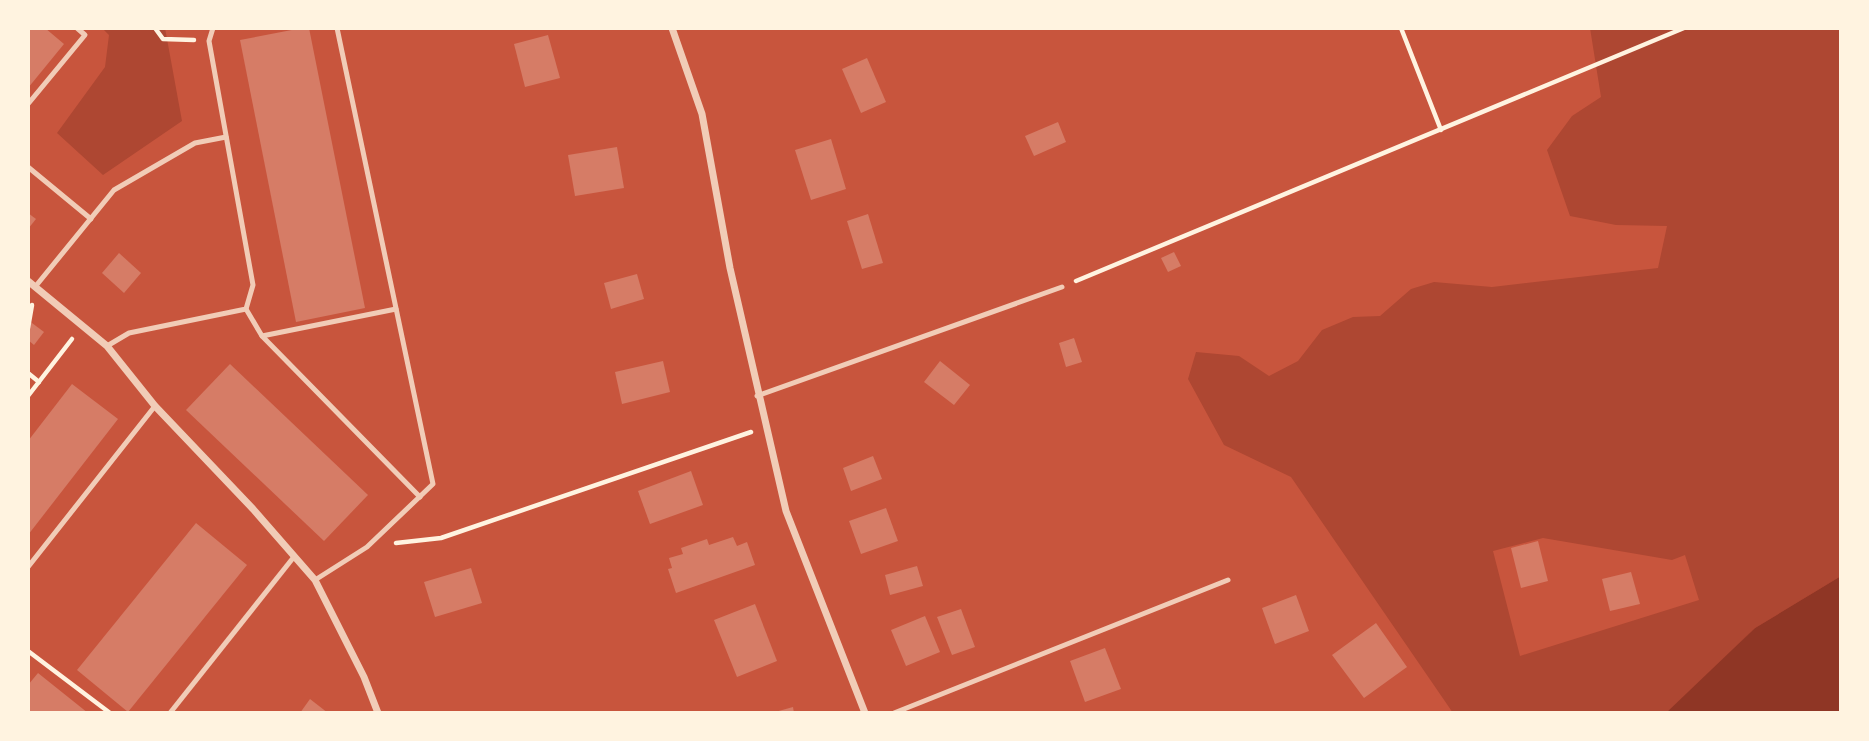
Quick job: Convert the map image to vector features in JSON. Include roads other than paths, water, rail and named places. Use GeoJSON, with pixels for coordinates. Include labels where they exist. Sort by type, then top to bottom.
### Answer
{"type":"FeatureCollection","features":[{"type":"Feature","properties":{"kind":"street"},"geometry":{"type":"LineString","coordinates":[[672,28],[702,114],[757,396],[786,511],[865,713]]}},
{"type":"Feature","properties":{"kind":"street"},"geometry":{"type":"LineString","coordinates":[[28,281],[107,346],[155,405],[253,509],[293,558],[315,580],[364,677],[378,713]]}},
{"type":"Feature","properties":{"kind":"lane"},"geometry":{"type":"LineString","coordinates":[[28,104],[85,35],[77,28]]}},
{"type":"Feature","properties":{"kind":"lane"},"geometry":{"type":"LineString","coordinates":[[213,28],[209,41],[253,285],[246,309],[262,336],[419,497]]}},
{"type":"Feature","properties":{"kind":"lane"},"geometry":{"type":"LineString","coordinates":[[315,580],[367,547],[433,484],[337,28]]}},
{"type":"Feature","properties":{"kind":"lane"},"geometry":{"type":"LineString","coordinates":[[36,287],[114,190],[195,143],[226,137]]}},
{"type":"Feature","properties":{"kind":"lane"},"geometry":{"type":"LineString","coordinates":[[28,167],[91,219]]}},
{"type":"Feature","properties":{"kind":"lane"},"geometry":{"type":"LineString","coordinates":[[757,396],[1062,287]]}},
{"type":"Feature","properties":{"kind":"lane"},"geometry":{"type":"LineString","coordinates":[[107,346],[129,333],[246,309]]}},
{"type":"Feature","properties":{"kind":"lane"},"geometry":{"type":"LineString","coordinates":[[262,336],[396,309]]}},
{"type":"Feature","properties":{"kind":"lane"},"geometry":{"type":"LineString","coordinates":[[28,567],[155,405]]}},
{"type":"Feature","properties":{"kind":"lane"},"geometry":{"type":"LineString","coordinates":[[170,713],[293,558]]}},
{"type":"Feature","properties":{"kind":"lane"},"geometry":{"type":"LineString","coordinates":[[894,713],[1228,580]]}}]}
